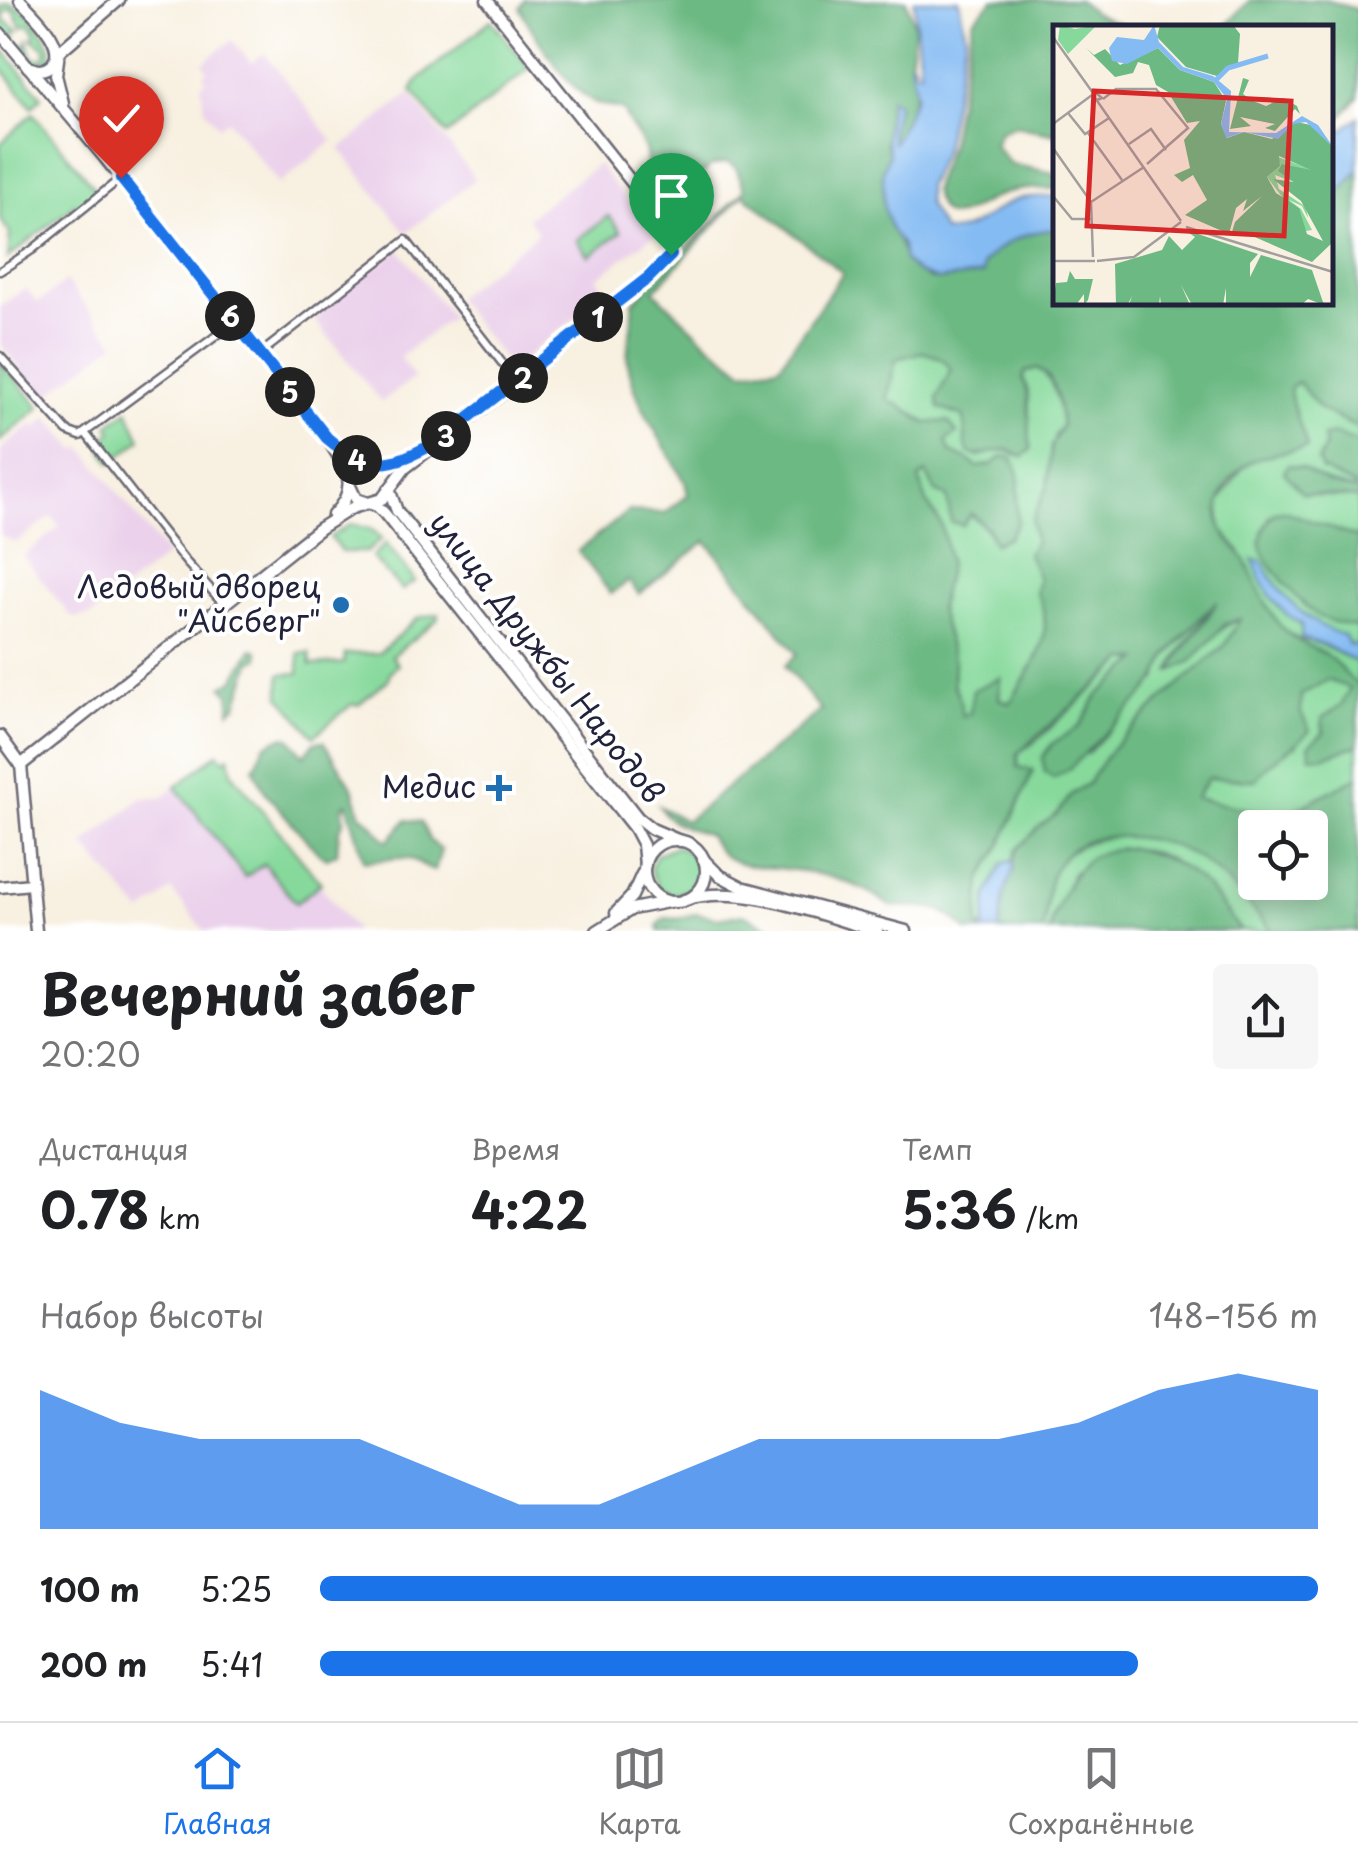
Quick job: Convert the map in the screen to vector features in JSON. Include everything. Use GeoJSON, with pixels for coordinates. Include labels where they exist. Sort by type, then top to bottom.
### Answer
{"type":"FeatureCollection","features":[{"type":"Feature","properties":{"kind":"main road"},"geometry":{"type":"LineString","coordinates":[[20,0],[56,43],[56,82],[68,113]]}},
{"type":"Feature","properties":{"kind":"main road"},"geometry":{"type":"LineString","coordinates":[[24,63],[32,69],[50,66],[78,33],[120,0]]}},
{"type":"Feature","properties":{"kind":"main road"},"geometry":{"type":"LineString","coordinates":[[21,765],[320,528],[352,508],[382,499],[400,472],[662,267],[672,251],[672,238],[662,221],[487,0]]}},
{"type":"Feature","properties":{"kind":"main road"},"geometry":{"type":"LineString","coordinates":[[50,36],[63,39],[78,33]]}},
{"type":"Feature","properties":{"kind":"main road"},"geometry":{"type":"LineString","coordinates":[[3,39],[121,178],[327,438],[343,464],[356,499],[369,504]]}},
{"type":"Feature","properties":{"kind":"main road"},"geometry":{"type":"LineString","coordinates":[[327,438],[351,458],[386,471],[389,488]]}},
{"type":"Feature","properties":{"kind":"main road"},"geometry":{"type":"LineString","coordinates":[[320,528],[343,505],[354,470],[371,463],[398,461],[437,442]]}},
{"type":"Feature","properties":{"kind":"main road","name":"улица Дружбы Народов"},"geometry":{"type":"LineString","coordinates":[[389,488],[397,510],[638,818],[680,841]]}},
{"type":"Feature","properties":{"kind":"main road","name":"улица Дружбы Народов"},"geometry":{"type":"LineString","coordinates":[[369,504],[385,514],[634,828],[643,846],[644,866]]}},
{"type":"Feature","properties":{"kind":"main road"},"geometry":{"type":"LineString","coordinates":[[0,736],[21,765],[36,931]]}},
{"type":"Feature","properties":{"kind":"main road"},"geometry":{"type":"LineString","coordinates":[[600,928],[632,896],[644,866],[658,846],[680,841],[692,846],[719,875],[736,884],[906,931]]}},
{"type":"Feature","properties":{"kind":"main road"},"geometry":{"type":"LineString","coordinates":[[644,866],[652,893],[679,901],[696,894],[703,882],[703,859]]}},
{"type":"Feature","properties":{"kind":"main road"},"geometry":{"type":"LineString","coordinates":[[0,887],[31,884]]}},
{"type":"Feature","properties":{"kind":"main road"},"geometry":{"type":"LineString","coordinates":[[600,928],[639,906],[734,893],[877,931]]}},
{"type":"Feature","properties":{"kind":"street"},"geometry":{"type":"LineString","coordinates":[[0,271],[121,178]]}},
{"type":"Feature","properties":{"kind":"street"},"geometry":{"type":"LineString","coordinates":[[260,354],[406,240],[517,382]]}},
{"type":"Feature","properties":{"kind":"street"},"geometry":{"type":"LineString","coordinates":[[0,356],[66,431],[76,436],[86,434],[235,322]]}},
{"type":"Feature","properties":{"kind":"street"},"geometry":{"type":"LineString","coordinates":[[86,434],[186,562],[224,604]]}},
{"type":"Feature","properties":{"kind":"shaded area"},"geometry":{"type":"Polygon","coordinates":[[[232,40],[251,63],[264,53],[333,141],[279,184],[228,120],[219,127],[205,109],[201,84],[207,80],[203,75],[208,70],[203,63],[232,40]]]}},
{"type":"Feature","properties":{"kind":"shaded area"},"geometry":{"type":"Polygon","coordinates":[[[410,94],[475,179],[406,233],[340,149],[410,94]]]}},
{"type":"Feature","properties":{"kind":"shaded area"},"geometry":{"type":"Polygon","coordinates":[[[598,164],[654,235],[597,278],[607,293],[511,369],[455,298],[536,235],[537,230],[527,218],[598,164]]]}},
{"type":"Feature","properties":{"kind":"shaded area"},"geometry":{"type":"Polygon","coordinates":[[[399,249],[451,317],[400,357],[414,378],[381,402],[315,320],[399,249]]]}},
{"type":"Feature","properties":{"kind":"shaded area"},"geometry":{"type":"Polygon","coordinates":[[[66,281],[115,343],[43,399],[0,343],[0,307],[25,288],[38,303],[66,281]]]}},
{"type":"Feature","properties":{"kind":"shaded area"},"geometry":{"type":"Polygon","coordinates":[[[48,417],[76,450],[82,447],[167,555],[91,616],[72,618],[23,556],[60,527],[52,516],[15,543],[0,535],[0,450],[48,417]]]}},
{"type":"Feature","properties":{"kind":"shaded area"},"geometry":{"type":"Polygon","coordinates":[[[218,753],[224,760],[229,756],[232,773],[356,931],[205,931],[171,890],[142,913],[84,844],[142,798],[161,798],[218,753]]]}},
{"type":"Feature","properties":{"kind":"green space"},"geometry":{"type":"Polygon","coordinates":[[[524,0],[906,0],[915,26],[910,62],[917,86],[906,120],[893,143],[890,134],[897,108],[889,107],[885,142],[889,154],[883,171],[884,207],[909,266],[938,280],[983,274],[983,264],[1007,244],[1025,235],[1053,230],[1053,305],[1333,305],[1333,201],[1358,170],[1358,428],[1320,409],[1298,382],[1290,388],[1291,396],[1307,447],[1248,463],[1225,489],[1218,514],[1223,531],[1244,558],[1279,624],[1290,635],[1330,658],[1358,685],[1358,745],[1311,757],[1309,745],[1324,732],[1322,718],[1341,705],[1350,688],[1327,680],[1301,695],[1301,713],[1310,730],[1255,780],[1208,778],[1195,798],[1250,810],[1238,810],[1238,893],[1220,875],[1183,850],[1136,837],[1093,839],[1067,853],[1057,865],[1050,882],[1042,931],[997,931],[1017,850],[1088,783],[1112,748],[1224,646],[1240,619],[1226,623],[1192,661],[1171,671],[1217,601],[1167,656],[1157,679],[1141,698],[1068,770],[1053,778],[1045,772],[1042,757],[1053,743],[1080,726],[1098,695],[1139,660],[1125,660],[1018,753],[1018,767],[1033,770],[1001,845],[981,879],[981,931],[967,931],[940,910],[890,906],[854,885],[827,876],[737,862],[721,853],[709,835],[681,825],[663,812],[659,806],[686,821],[821,710],[785,666],[797,654],[706,541],[639,594],[629,581],[611,594],[578,551],[629,511],[665,513],[688,495],[685,482],[644,411],[632,381],[627,356],[633,302],[745,190],[736,168],[727,162],[711,166],[680,194],[653,185],[645,150],[624,111],[594,102],[562,73],[520,8],[524,0]],[[743,194],[654,291],[743,371],[779,366],[843,273],[743,194]],[[922,352],[896,359],[887,400],[925,423],[948,421],[957,433],[946,441],[950,452],[976,467],[992,465],[1002,456],[1012,458],[1019,482],[1018,521],[1009,537],[994,543],[989,530],[971,513],[963,525],[951,522],[947,497],[936,492],[926,473],[919,479],[927,503],[941,524],[946,545],[949,564],[939,609],[954,662],[953,683],[962,716],[970,713],[973,690],[1000,678],[999,699],[1010,703],[1040,649],[1045,622],[1036,592],[1039,579],[1028,554],[1035,541],[1032,521],[1047,487],[1051,446],[1062,425],[1049,377],[1037,368],[1025,372],[1023,379],[1031,449],[1023,457],[1008,450],[971,454],[965,441],[963,416],[939,408],[937,398],[951,370],[939,358],[922,352]]]}},
{"type":"Feature","properties":{"kind":"green space"},"geometry":{"type":"Polygon","coordinates":[[[993,0],[1079,0],[1094,13],[1121,25],[1053,25],[1053,134],[1015,125],[1000,131],[994,144],[1010,164],[1053,173],[1053,189],[1007,193],[951,215],[937,204],[933,188],[950,144],[973,20],[993,0]]]}},
{"type":"Feature","properties":{"kind":"green space"},"geometry":{"type":"Polygon","coordinates":[[[1250,0],[1327,0],[1358,10],[1358,97],[1339,119],[1333,120],[1333,25],[1227,25],[1250,0]]]}},
{"type":"Feature","properties":{"kind":"green space"},"geometry":{"type":"Polygon","coordinates":[[[9,3],[31,18],[44,34],[51,59],[36,66],[29,62],[0,26],[0,7],[9,3]],[[13,9],[5,12],[3,19],[18,30],[14,37],[20,44],[26,45],[27,41],[33,58],[43,59],[44,47],[31,39],[35,32],[28,24],[22,27],[13,9]]]}},
{"type":"Feature","properties":{"kind":"green space"},"geometry":{"type":"Polygon","coordinates":[[[491,20],[530,68],[447,135],[412,91],[419,79],[491,20]]]}},
{"type":"Feature","properties":{"kind":"green space"},"geometry":{"type":"Polygon","coordinates":[[[0,46],[42,97],[32,107],[0,66],[0,46]]]}},
{"type":"Feature","properties":{"kind":"green space"},"geometry":{"type":"Polygon","coordinates":[[[33,113],[98,192],[79,208],[75,204],[8,258],[10,233],[0,220],[0,144],[33,113]]]}},
{"type":"Feature","properties":{"kind":"green space"},"geometry":{"type":"Polygon","coordinates":[[[609,216],[621,232],[589,256],[577,240],[609,216]]]}},
{"type":"Feature","properties":{"kind":"green space"},"geometry":{"type":"Polygon","coordinates":[[[922,352],[949,366],[951,413],[963,416],[965,442],[978,457],[1002,451],[1017,456],[1031,449],[1028,393],[1023,379],[1026,372],[1037,368],[1049,380],[1062,425],[1055,435],[1047,487],[1032,521],[1039,579],[1036,592],[1045,622],[1040,649],[1010,703],[999,699],[1000,679],[970,713],[961,716],[953,683],[954,662],[939,609],[941,524],[927,503],[919,478],[926,473],[936,492],[947,497],[951,508],[977,520],[994,543],[1019,493],[992,465],[977,467],[950,452],[924,421],[887,401],[896,359],[922,352]]]}},
{"type":"Feature","properties":{"kind":"green space"},"geometry":{"type":"Polygon","coordinates":[[[0,362],[40,407],[0,441],[0,362]]]}},
{"type":"Feature","properties":{"kind":"green space"},"geometry":{"type":"Polygon","coordinates":[[[1299,381],[1325,409],[1358,428],[1358,443],[1335,434],[1323,454],[1329,474],[1354,485],[1354,491],[1313,477],[1301,468],[1315,495],[1358,498],[1358,538],[1284,511],[1276,512],[1269,517],[1265,555],[1303,603],[1325,617],[1358,628],[1358,645],[1348,645],[1290,604],[1254,560],[1311,640],[1358,663],[1358,685],[1343,675],[1334,661],[1278,624],[1239,550],[1221,529],[1219,502],[1244,465],[1260,457],[1306,447],[1290,388],[1299,381]]]}},
{"type":"Feature","properties":{"kind":"green space"},"geometry":{"type":"Polygon","coordinates":[[[128,410],[141,439],[112,463],[103,451],[102,440],[112,431],[108,425],[128,410]]]}},
{"type":"Feature","properties":{"kind":"green space"},"geometry":{"type":"Polygon","coordinates":[[[1335,434],[1358,443],[1358,498],[1302,493],[1284,472],[1288,465],[1302,468],[1328,483],[1354,490],[1354,485],[1322,470],[1318,461],[1325,448],[1323,436],[1335,434]]]}},
{"type":"Feature","properties":{"kind":"green space"},"geometry":{"type":"Polygon","coordinates":[[[1284,511],[1358,538],[1358,628],[1329,621],[1313,612],[1269,563],[1261,546],[1262,532],[1276,512],[1284,511]]]}},
{"type":"Feature","properties":{"kind":"green space"},"geometry":{"type":"Polygon","coordinates":[[[351,524],[371,529],[382,538],[367,552],[342,552],[330,537],[351,524]]]}},
{"type":"Feature","properties":{"kind":"green space"},"geometry":{"type":"Polygon","coordinates":[[[386,543],[415,581],[402,590],[372,557],[386,543]]]}},
{"type":"Feature","properties":{"kind":"green space"},"geometry":{"type":"Polygon","coordinates":[[[1220,598],[1178,654],[1171,670],[1192,658],[1223,628],[1241,619],[1224,646],[1112,748],[1088,783],[1017,850],[1013,861],[1003,863],[988,894],[987,922],[981,931],[981,879],[1001,845],[1033,771],[1018,767],[1018,753],[1125,660],[1140,660],[1098,696],[1080,726],[1053,744],[1087,754],[1157,679],[1167,656],[1220,598]]]}},
{"type":"Feature","properties":{"kind":"green space"},"geometry":{"type":"Polygon","coordinates":[[[439,614],[438,619],[392,656],[398,665],[388,680],[314,736],[280,696],[280,674],[299,673],[299,653],[310,653],[311,665],[344,663],[345,654],[379,653],[418,618],[439,614]]]}},
{"type":"Feature","properties":{"kind":"green space"},"geometry":{"type":"Polygon","coordinates":[[[252,649],[258,651],[259,658],[251,662],[237,705],[230,711],[230,695],[222,686],[234,680],[252,649]]]}},
{"type":"Feature","properties":{"kind":"green space"},"geometry":{"type":"Polygon","coordinates":[[[1327,680],[1351,687],[1341,705],[1322,718],[1325,756],[1358,745],[1358,777],[1294,810],[1250,810],[1195,798],[1208,778],[1255,780],[1269,761],[1297,745],[1301,695],[1327,680]]]}},
{"type":"Feature","properties":{"kind":"green space"},"geometry":{"type":"Polygon","coordinates":[[[284,736],[304,756],[315,742],[324,741],[354,790],[361,815],[388,841],[406,820],[421,822],[430,841],[441,850],[435,871],[408,858],[364,861],[347,803],[343,806],[344,822],[339,830],[337,853],[327,858],[318,853],[265,792],[254,769],[265,745],[284,736]]]}},
{"type":"Feature","properties":{"kind":"green space"},"geometry":{"type":"Polygon","coordinates":[[[218,753],[224,760],[229,756],[232,773],[321,883],[296,903],[264,864],[245,877],[176,787],[218,753]]]}},
{"type":"Feature","properties":{"kind":"green space"},"geometry":{"type":"Polygon","coordinates":[[[1358,777],[1358,931],[1272,931],[1244,900],[1328,900],[1328,810],[1294,810],[1358,777]]]}},
{"type":"Feature","properties":{"kind":"green space"},"geometry":{"type":"Polygon","coordinates":[[[1123,836],[1163,841],[1196,855],[1224,877],[1238,892],[1238,900],[1246,900],[1272,931],[1241,931],[1215,896],[1171,860],[1130,848],[1073,872],[1050,931],[1042,931],[1048,884],[1059,862],[1077,847],[1123,836]]]}},
{"type":"Feature","properties":{"kind":"green space"},"geometry":{"type":"Polygon","coordinates":[[[676,846],[694,855],[699,872],[690,890],[673,895],[658,888],[650,869],[657,854],[676,846]]]}},
{"type":"Feature","properties":{"kind":"green space"},"geometry":{"type":"Polygon","coordinates":[[[1130,848],[1189,872],[1209,889],[1241,931],[1050,931],[1063,894],[1081,866],[1106,851],[1130,848]]]}},
{"type":"Feature","properties":{"kind":"green space"},"geometry":{"type":"Polygon","coordinates":[[[697,913],[716,918],[743,914],[777,931],[659,931],[658,925],[665,918],[697,913]]]}},
{"type":"Feature","properties":{"kind":"water"},"geometry":{"type":"Polygon","coordinates":[[[914,0],[959,0],[966,36],[944,149],[927,187],[928,205],[943,231],[962,230],[1015,200],[1053,196],[1053,230],[1025,235],[1007,244],[983,264],[983,274],[938,280],[918,273],[904,261],[902,245],[891,230],[884,207],[883,171],[889,154],[885,137],[890,98],[897,104],[890,134],[893,143],[916,95],[910,62],[920,71],[914,0]]]}},
{"type":"Feature","properties":{"kind":"water"},"geometry":{"type":"Polygon","coordinates":[[[1358,117],[1358,170],[1333,201],[1333,137],[1358,117]]]}},
{"type":"Feature","properties":{"kind":"water"},"geometry":{"type":"Polygon","coordinates":[[[1253,560],[1262,561],[1277,586],[1306,616],[1345,636],[1349,645],[1358,645],[1358,663],[1301,638],[1302,624],[1277,605],[1253,560]]]}},
{"type":"Feature","properties":{"kind":"water"},"geometry":{"type":"Polygon","coordinates":[[[1013,861],[999,930],[984,931],[988,894],[1003,863],[1013,861]]]}},
{"type":"Feature","properties":{"kind":"place","name":"Ледовый дворец \"Айсберг\""},"geometry":{"type":"Point","coordinates":[341,605]}},
{"type":"Feature","properties":{"kind":"place","name":"Медис"},"geometry":{"type":"Point","coordinates":[499,788]}},
{"type":"Feature","properties":{"kind":"route"},"geometry":{"type":"LineString","coordinates":[[121,178],[327,438],[351,458],[369,463],[398,461],[437,442],[662,267],[671,255]]}}]}
